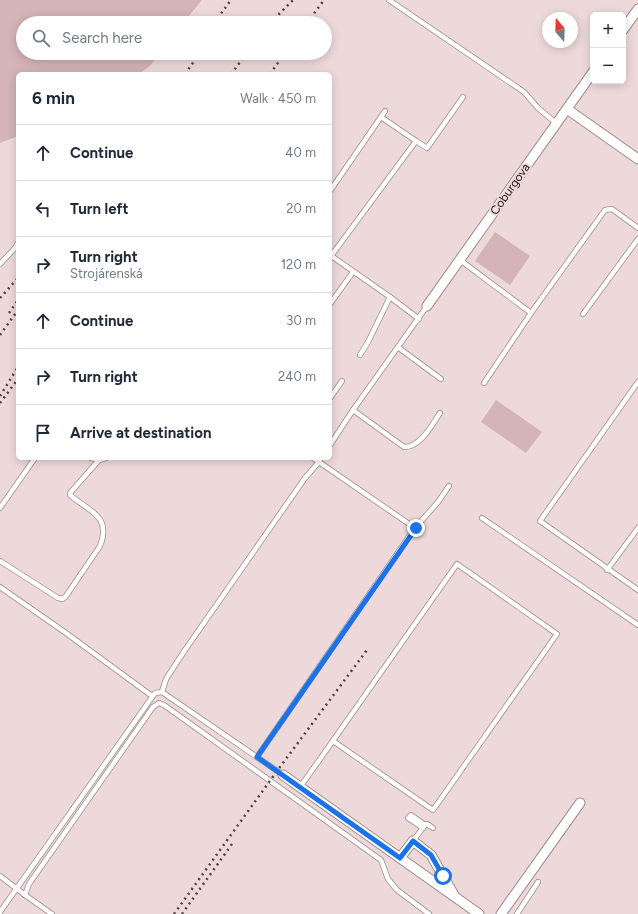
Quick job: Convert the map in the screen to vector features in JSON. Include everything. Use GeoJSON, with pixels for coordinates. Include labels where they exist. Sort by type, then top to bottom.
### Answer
{"type":"FeatureCollection","features":[{"type":"Feature","properties":{"kind":"street"},"geometry":{"type":"LineString","coordinates":[[626,26],[638,9]]}},
{"type":"Feature","properties":{"kind":"street","name":"Coburgova"},"geometry":{"type":"LineString","coordinates":[[427,306],[590,76]]}},
{"type":"Feature","properties":{"kind":"street"},"geometry":{"type":"LineString","coordinates":[[567,109],[638,159]]}},
{"type":"Feature","properties":{"kind":"street"},"geometry":{"type":"LineString","coordinates":[[283,775],[479,914]]}},
{"type":"Feature","properties":{"kind":"street"},"geometry":{"type":"LineString","coordinates":[[501,914],[580,803]]}},
{"type":"Feature","properties":{"kind":"street"},"geometry":{"type":"LineString","coordinates":[[400,858],[413,841],[431,855],[456,898]]}},
{"type":"Feature","properties":{"kind":"lane"},"geometry":{"type":"LineString","coordinates":[[389,0],[524,92],[538,108],[556,123]]}},
{"type":"Feature","properties":{"kind":"lane"},"geometry":{"type":"LineString","coordinates":[[381,117],[427,148],[464,97]]}},
{"type":"Feature","properties":{"kind":"lane"},"geometry":{"type":"LineString","coordinates":[[332,189],[385,111]]}},
{"type":"Feature","properties":{"kind":"lane"},"geometry":{"type":"LineString","coordinates":[[332,254],[416,141]]}},
{"type":"Feature","properties":{"kind":"lane"},"geometry":{"type":"LineString","coordinates":[[484,383],[531,313],[606,210],[612,208],[638,228]]}},
{"type":"Feature","properties":{"kind":"lane"},"geometry":{"type":"LineString","coordinates":[[583,314],[638,239]]}},
{"type":"Feature","properties":{"kind":"lane"},"geometry":{"type":"LineString","coordinates":[[0,264],[16,246]]}},
{"type":"Feature","properties":{"kind":"lane"},"geometry":{"type":"LineString","coordinates":[[332,256],[419,319]]}},
{"type":"Feature","properties":{"kind":"lane"},"geometry":{"type":"LineString","coordinates":[[460,260],[531,313]]}},
{"type":"Feature","properties":{"kind":"lane"},"geometry":{"type":"LineString","coordinates":[[332,301],[353,272]]}},
{"type":"Feature","properties":{"kind":"lane"},"geometry":{"type":"LineString","coordinates":[[360,355],[390,297]]}},
{"type":"Feature","properties":{"kind":"lane"},"geometry":{"type":"LineString","coordinates":[[332,442],[427,306]]}},
{"type":"Feature","properties":{"kind":"lane"},"geometry":{"type":"LineString","coordinates":[[399,348],[441,379]]}},
{"type":"Feature","properties":{"kind":"lane"},"geometry":{"type":"LineString","coordinates":[[332,395],[342,382]]}},
{"type":"Feature","properties":{"kind":"lane"},"geometry":{"type":"LineString","coordinates":[[638,382],[540,521],[607,570],[638,590]]}},
{"type":"Feature","properties":{"kind":"lane"},"geometry":{"type":"LineString","coordinates":[[353,410],[404,447],[410,447],[417,443],[440,413]]}},
{"type":"Feature","properties":{"kind":"lane"},"geometry":{"type":"LineString","coordinates":[[0,508],[35,460]]}},
{"type":"Feature","properties":{"kind":"lane"},"geometry":{"type":"LineString","coordinates":[[0,561],[58,598],[63,599],[66,596],[100,546],[103,539],[104,531],[97,515],[93,510],[70,495],[70,493],[99,460]]}},
{"type":"Feature","properties":{"kind":"lane"},"geometry":{"type":"LineString","coordinates":[[162,692],[166,679],[185,650],[305,478],[320,460],[416,528]]}},
{"type":"Feature","properties":{"kind":"lane"},"geometry":{"type":"LineString","coordinates":[[257,757],[416,528],[438,502],[449,486]]}},
{"type":"Feature","properties":{"kind":"lane"},"geometry":{"type":"LineString","coordinates":[[482,518],[638,625]]}},
{"type":"Feature","properties":{"kind":"lane"},"geometry":{"type":"LineString","coordinates":[[607,570],[638,528]]}},
{"type":"Feature","properties":{"kind":"lane"},"geometry":{"type":"LineString","coordinates":[[300,787],[457,564],[557,634],[433,810],[333,741]]}},
{"type":"Feature","properties":{"kind":"lane"},"geometry":{"type":"LineString","coordinates":[[0,587],[152,696]]}},
{"type":"Feature","properties":{"kind":"lane"},"geometry":{"type":"LineString","coordinates":[[0,912],[155,693],[162,692],[283,775]]}},
{"type":"Feature","properties":{"kind":"lane"},"geometry":{"type":"LineString","coordinates":[[25,894],[29,884],[153,707],[159,703],[164,705],[381,860],[388,879],[398,890],[429,914]]}},
{"type":"Feature","properties":{"kind":"lane"},"geometry":{"type":"LineString","coordinates":[[413,841],[427,824],[433,828]]}},
{"type":"Feature","properties":{"kind":"lane"},"geometry":{"type":"LineString","coordinates":[[0,876],[52,914]]}},
{"type":"Feature","properties":{"kind":"lane"},"geometry":{"type":"LineString","coordinates":[[517,914],[538,882]]}},
{"type":"Feature","properties":{"kind":"shaded area"},"geometry":{"type":"Polygon","coordinates":[[[0,0],[202,0],[189,16],[16,16],[16,60],[154,60],[149,67],[141,72],[16,72],[16,137],[0,143],[0,0]]]}},
{"type":"Feature","properties":{"kind":"shaded area"},"geometry":{"type":"Polygon","coordinates":[[[495,232],[530,256],[510,285],[475,261],[495,232]]]}},
{"type":"Feature","properties":{"kind":"shaded area"},"geometry":{"type":"Polygon","coordinates":[[[496,400],[542,432],[526,453],[481,422],[496,400]]]}},
{"type":"Feature","properties":{"kind":"railway"},"geometry":{"type":"LineString","coordinates":[[219,16],[231,0]]}},
{"type":"Feature","properties":{"kind":"railway"},"geometry":{"type":"LineString","coordinates":[[277,16],[293,0]]}},
{"type":"Feature","properties":{"kind":"railway"},"geometry":{"type":"LineString","coordinates":[[312,16],[324,0]]}},
{"type":"Feature","properties":{"kind":"railway"},"geometry":{"type":"LineString","coordinates":[[186,72],[195,60]]}},
{"type":"Feature","properties":{"kind":"railway"},"geometry":{"type":"LineString","coordinates":[[233,72],[242,60]]}},
{"type":"Feature","properties":{"kind":"railway"},"geometry":{"type":"LineString","coordinates":[[271,72],[280,60]]}},
{"type":"Feature","properties":{"kind":"railway"},"geometry":{"type":"LineString","coordinates":[[0,298],[16,280]]}},
{"type":"Feature","properties":{"kind":"railway"},"geometry":{"type":"LineString","coordinates":[[9,313],[16,303]]}},
{"type":"Feature","properties":{"kind":"railway"},"geometry":{"type":"LineString","coordinates":[[0,335],[16,313]]}},
{"type":"Feature","properties":{"kind":"railway"},"geometry":{"type":"LineString","coordinates":[[0,396],[16,370]]}},
{"type":"Feature","properties":{"kind":"railway"},"geometry":{"type":"LineString","coordinates":[[0,403],[16,382]]}},
{"type":"Feature","properties":{"kind":"railway"},"geometry":{"type":"LineString","coordinates":[[174,914],[277,771],[367,650]]}},
{"type":"Feature","properties":{"kind":"railway"},"geometry":{"type":"LineString","coordinates":[[182,914],[232,844]]}},
{"type":"Feature","properties":{"kind":"route"},"geometry":{"type":"LineString","coordinates":[[416,528],[257,757],[400,858],[413,841],[431,855],[443,876]]}}]}
